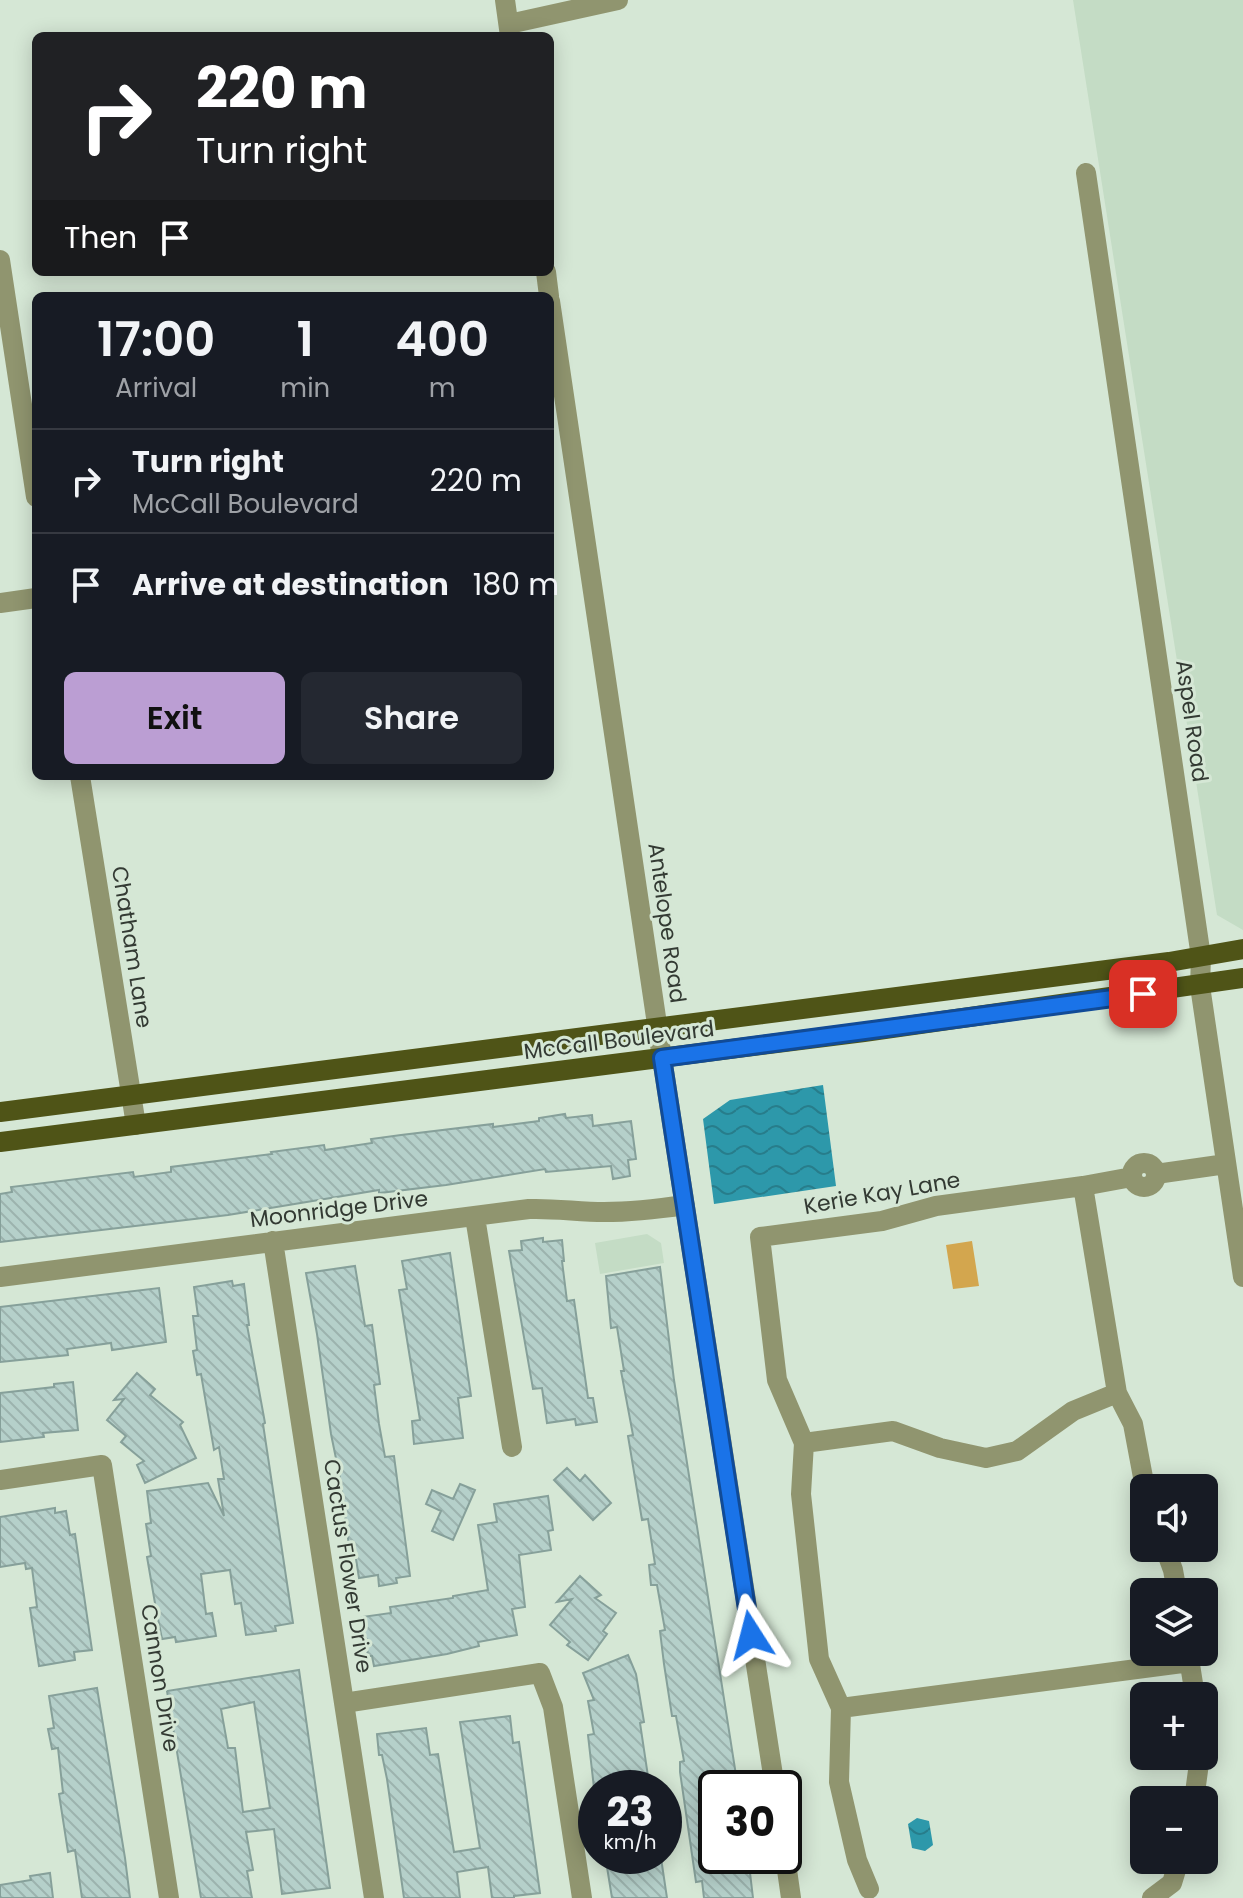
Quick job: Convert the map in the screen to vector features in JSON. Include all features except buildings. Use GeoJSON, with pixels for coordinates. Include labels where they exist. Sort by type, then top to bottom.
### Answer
{"type":"FeatureCollection","features":[{"type":"Feature","properties":{"kind":"main road","name":"McCall Boulevard"},"geometry":{"type":"LineString","coordinates":[[0,1112],[1201,957],[1243,949]]}},
{"type":"Feature","properties":{"kind":"main road","name":"McCall Boulevard"},"geometry":{"type":"LineString","coordinates":[[0,1142],[662,1058],[1243,978]]}},
{"type":"Feature","properties":{"kind":"street"},"geometry":{"type":"LineString","coordinates":[[505,0],[510,30],[618,0]]}},
{"type":"Feature","properties":{"kind":"street","name":"Aspel Road"},"geometry":{"type":"LineString","coordinates":[[1086,173],[1201,957],[1200,986],[1243,1277]]}},
{"type":"Feature","properties":{"kind":"street"},"geometry":{"type":"LineString","coordinates":[[0,260],[32,471]]}},
{"type":"Feature","properties":{"kind":"street","name":"Antelope Road"},"geometry":{"type":"LineString","coordinates":[[554,326],[662,1058],[772,1770]]}},
{"type":"Feature","properties":{"kind":"street"},"geometry":{"type":"LineString","coordinates":[[0,603],[32,599]]}},
{"type":"Feature","properties":{"kind":"street","name":"Chatham Lane"},"geometry":{"type":"LineString","coordinates":[[81,780],[136,1125]]}},
{"type":"Feature","properties":{"kind":"street"},"geometry":{"type":"LineString","coordinates":[[1142,1474],[1133,1424],[1117,1393],[1083,1186],[1132,1177],[1138,1185],[1146,1186],[1153,1183],[1156,1174],[1226,1164]]}},
{"type":"Feature","properties":{"kind":"street","name":"Kerie Kay Lane"},"geometry":{"type":"LineString","coordinates":[[873,1895],[857,1860],[839,1782],[841,1708],[819,1659],[801,1494],[804,1443],[777,1380],[760,1237],[882,1221],[936,1206],[1083,1186]]}},
{"type":"Feature","properties":{"kind":"street","name":"Moonridge Drive"},"geometry":{"type":"LineString","coordinates":[[0,1277],[529,1209],[560,1207],[612,1212],[685,1205]]}},
{"type":"Feature","properties":{"kind":"street"},"geometry":{"type":"LineString","coordinates":[[475,1217],[512,1447]]}},
{"type":"Feature","properties":{"kind":"street","name":"Cactus Flower Drive"},"geometry":{"type":"LineString","coordinates":[[273,1241],[374,1898]]}},
{"type":"Feature","properties":{"kind":"street"},"geometry":{"type":"LineString","coordinates":[[804,1443],[893,1431],[940,1448],[986,1458],[1017,1451],[1073,1411],[1117,1393]]}},
{"type":"Feature","properties":{"kind":"street","name":"Cannon Drive"},"geometry":{"type":"LineString","coordinates":[[0,1480],[102,1465],[169,1898]]}},
{"type":"Feature","properties":{"kind":"street"},"geometry":{"type":"LineString","coordinates":[[841,1708],[1130,1666]]}},
{"type":"Feature","properties":{"kind":"street"},"geometry":{"type":"LineString","coordinates":[[344,1703],[540,1673],[553,1707],[582,1898]]}},
{"type":"Feature","properties":{"kind":"street"},"geometry":{"type":"LineString","coordinates":[[788,1874],[791,1898]]}},
{"type":"Feature","properties":{"kind":"street"},"geometry":{"type":"LineString","coordinates":[[1152,1898],[1172,1883],[1175,1874]]}},
{"type":"Feature","properties":{"kind":"shaded area"},"geometry":{"type":"Polygon","coordinates":[[[1073,0],[1243,0],[1243,930],[1217,915],[1073,0]]]}},
{"type":"Feature","properties":{"kind":"shaded area"},"geometry":{"type":"Polygon","coordinates":[[[647,1234],[661,1243],[664,1263],[600,1274],[595,1243],[647,1234]]]}},
{"type":"Feature","properties":{"kind":"shaded area"},"geometry":{"type":"Polygon","coordinates":[[[972,1241],[979,1286],[953,1289],[946,1245],[972,1241]]]}},
{"type":"Feature","properties":{"kind":"water"},"geometry":{"type":"Polygon","coordinates":[[[823,1085],[836,1186],[714,1204],[703,1119],[730,1100],[823,1085]]]}},
{"type":"Feature","properties":{"kind":"water"},"geometry":{"type":"Polygon","coordinates":[[[917,1818],[929,1821],[933,1845],[925,1851],[912,1848],[908,1824],[917,1818]]]}},
{"type":"Feature","properties":{"kind":"route"},"geometry":{"type":"LineString","coordinates":[[751,1635],[662,1058],[1143,994]]}}]}
